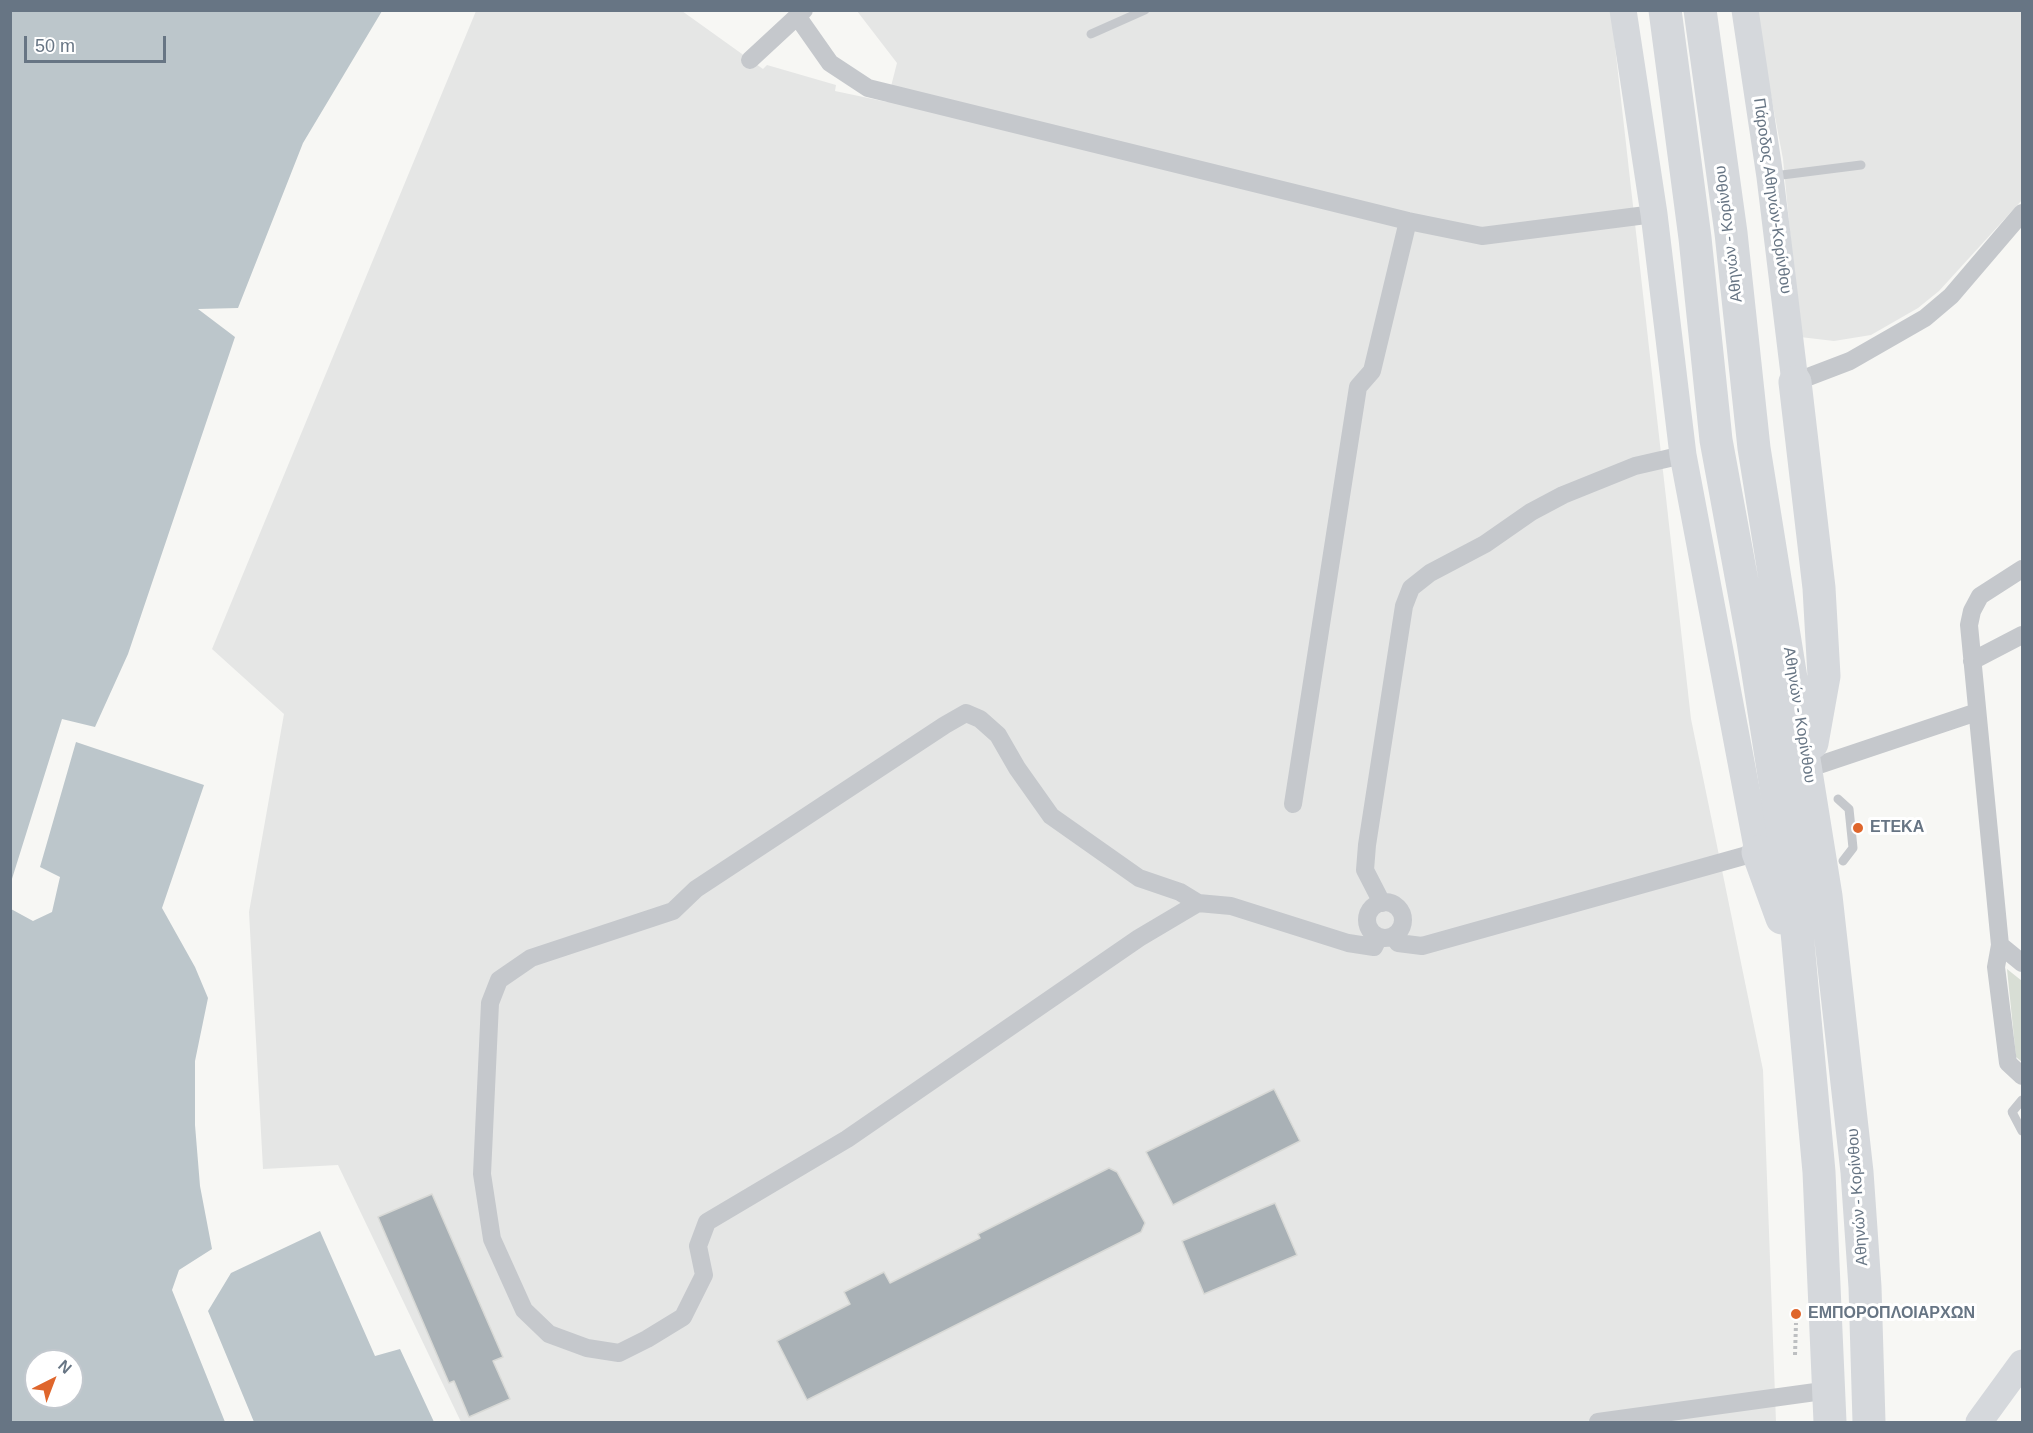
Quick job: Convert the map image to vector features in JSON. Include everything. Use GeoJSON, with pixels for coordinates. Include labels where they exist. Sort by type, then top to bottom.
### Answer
{"type":"FeatureCollection","features":[{"type":"Feature","properties":{"kind":"highway","name":"Αθηνών - Κορίνθου"},"geometry":{"type":"LineString","coordinates":[[1701,15],[1731,233],[1754,448],[1808,769],[1826,896],[1857,1172],[1869,1422]]}},
{"type":"Feature","properties":{"kind":"highway","name":"Αθηνών - Κορίνθου"},"geometry":{"type":"LineString","coordinates":[[1666,18],[1695,238],[1716,440],[1760,683],[1795,910],[1820,1172],[1830,1422]]}},
{"type":"Feature","properties":{"kind":"highway"},"geometry":{"type":"LineString","coordinates":[[1795,382],[1819,588],[1824,676],[1808,769]]}},
{"type":"Feature","properties":{"kind":"highway"},"geometry":{"type":"LineString","coordinates":[[1758,852],[1802,976]]}},
{"type":"Feature","properties":{"kind":"main road"},"geometry":{"type":"LineString","coordinates":[[1623,10],[1654,214],[1683,455],[1758,852]]}},
{"type":"Feature","properties":{"kind":"main road","name":"Πάροδος Αθηνών-Κορίνθου"},"geometry":{"type":"LineString","coordinates":[[1745,10],[1770,177],[1795,382]]}},
{"type":"Feature","properties":{"kind":"main road"},"geometry":{"type":"LineString","coordinates":[[1979,1422],[2021,1370]]}},
{"type":"Feature","properties":{"kind":"street"},"geometry":{"type":"LineString","coordinates":[[750,60],[800,13],[830,63],[868,88],[1408,221],[1482,236],[1654,214]]}},
{"type":"Feature","properties":{"kind":"street"},"geometry":{"type":"LineString","coordinates":[[1795,382],[1850,361],[1932,314],[1952,296],[2022,213]]}},
{"type":"Feature","properties":{"kind":"street"},"geometry":{"type":"LineString","coordinates":[[1293,804],[1358,387],[1372,370],[1408,221]]}},
{"type":"Feature","properties":{"kind":"street"},"geometry":{"type":"LineString","coordinates":[[1382,903],[1365,870],[1367,845],[1404,606],[1411,588],[1430,573],[1485,544],[1531,512],[1563,495],[1635,466],[1683,455]]}},
{"type":"Feature","properties":{"kind":"street"},"geometry":{"type":"LineString","coordinates":[[2022,569],[1988,588],[1974,604],[1969,626],[2000,945],[1996,967],[2008,1063],[2022,1076]]}},
{"type":"Feature","properties":{"kind":"street"},"geometry":{"type":"LineString","coordinates":[[1972,662],[2022,635]]}},
{"type":"Feature","properties":{"kind":"street"},"geometry":{"type":"LineString","coordinates":[[1808,769],[1977,712]]}},
{"type":"Feature","properties":{"kind":"street"},"geometry":{"type":"LineString","coordinates":[[1198,903],[1129,945],[846,1138],[707,1222],[698,1246],[704,1275],[683,1317],[647,1339],[619,1353],[587,1348],[549,1334],[524,1310],[492,1239],[482,1174],[490,1002],[499,980],[531,958],[673,911],[696,889],[966,713],[980,719],[998,735],[1017,768],[1051,816],[1139,878],[1179,892],[1198,903],[1231,906],[1319,934],[1422,946],[1758,852]]}},
{"type":"Feature","properties":{"kind":"street"},"geometry":{"type":"LineString","coordinates":[[1382,903],[1395,906],[1401,912],[1403,924],[1389,941],[1369,927],[1368,918],[1372,909],[1382,903]]}},
{"type":"Feature","properties":{"kind":"street"},"geometry":{"type":"LineString","coordinates":[[2000,945],[2022,963]]}},
{"type":"Feature","properties":{"kind":"street"},"geometry":{"type":"LineString","coordinates":[[1598,1422],[1830,1390]]}},
{"type":"Feature","properties":{"kind":"lane"},"geometry":{"type":"LineString","coordinates":[[1091,34],[1145,10]]}},
{"type":"Feature","properties":{"kind":"lane"},"geometry":{"type":"LineString","coordinates":[[1770,177],[1861,165]]}},
{"type":"Feature","properties":{"kind":"lane"},"geometry":{"type":"LineString","coordinates":[[1838,799],[1849,809],[1853,848],[1843,861]]}},
{"type":"Feature","properties":{"kind":"lane"},"geometry":{"type":"LineString","coordinates":[[2022,1100],[2012,1113],[2022,1131]]}},
{"type":"Feature","properties":{"kind":"path"},"geometry":{"type":"LineString","coordinates":[[1796,1323],[1796,1355]]}},
{"type":"Feature","properties":{"kind":"shaded area"},"geometry":{"type":"Polygon","coordinates":[[[11,10],[382,11],[303,143],[238,308],[198,309],[235,337],[128,654],[95,727],[62,719],[11,882],[11,10]]]}},
{"type":"Feature","properties":{"kind":"shaded area"},"geometry":{"type":"Polygon","coordinates":[[[476,11],[682,11],[763,69],[767,65],[836,85],[835,91],[887,102],[897,63],[857,11],[1611,11],[1691,719],[1763,1070],[1776,1422],[461,1422],[338,1165],[263,1169],[249,912],[284,714],[212,649],[476,11]]]}},
{"type":"Feature","properties":{"kind":"shaded area"},"geometry":{"type":"Polygon","coordinates":[[[1755,11],[2022,11],[2022,200],[1939,291],[1918,308],[1871,335],[1834,341],[1800,337],[1783,159],[1755,11]]]}},
{"type":"Feature","properties":{"kind":"shaded area"},"geometry":{"type":"Polygon","coordinates":[[[76,742],[204,785],[162,908],[195,967],[208,998],[195,1061],[195,1125],[200,1186],[212,1249],[179,1270],[172,1290],[225,1422],[11,1422],[11,909],[33,921],[52,912],[60,877],[40,867],[76,742]]]}},
{"type":"Feature","properties":{"kind":"shaded area"},"geometry":{"type":"Polygon","coordinates":[[[2007,969],[2022,981],[2022,1062],[2016,1057],[2007,969]]]}},
{"type":"Feature","properties":{"kind":"shaded area"},"geometry":{"type":"Polygon","coordinates":[[[320,1231],[375,1356],[400,1349],[434,1422],[254,1422],[208,1311],[231,1273],[320,1231]]]}},
{"type":"Feature","properties":{"kind":"building"},"geometry":{"type":"Polygon","coordinates":[[[1274,1089],[1300,1141],[1173,1205],[1146,1152],[1274,1089]]]}},
{"type":"Feature","properties":{"kind":"building"},"geometry":{"type":"Polygon","coordinates":[[[1109,1168],[1117,1172],[1145,1223],[1141,1232],[807,1400],[777,1341],[850,1304],[844,1292],[884,1272],[890,1283],[980,1238],[978,1234],[1109,1168]]]}},
{"type":"Feature","properties":{"kind":"building"},"geometry":{"type":"Polygon","coordinates":[[[432,1194],[503,1357],[493,1361],[510,1399],[469,1417],[454,1381],[449,1383],[378,1217],[432,1194]]]}},
{"type":"Feature","properties":{"kind":"building"},"geometry":{"type":"Polygon","coordinates":[[[1275,1203],[1297,1255],[1204,1294],[1182,1241],[1275,1203]]]}},
{"type":"Feature","properties":{"kind":"place","name":"ΕΤΕΚΑ"},"geometry":{"type":"Point","coordinates":[1858,828]}},
{"type":"Feature","properties":{"kind":"place","name":"ΕΜΠΟΡΟΠΛΟΙΑΡΧΩΝ"},"geometry":{"type":"Point","coordinates":[1796,1314]}}]}
